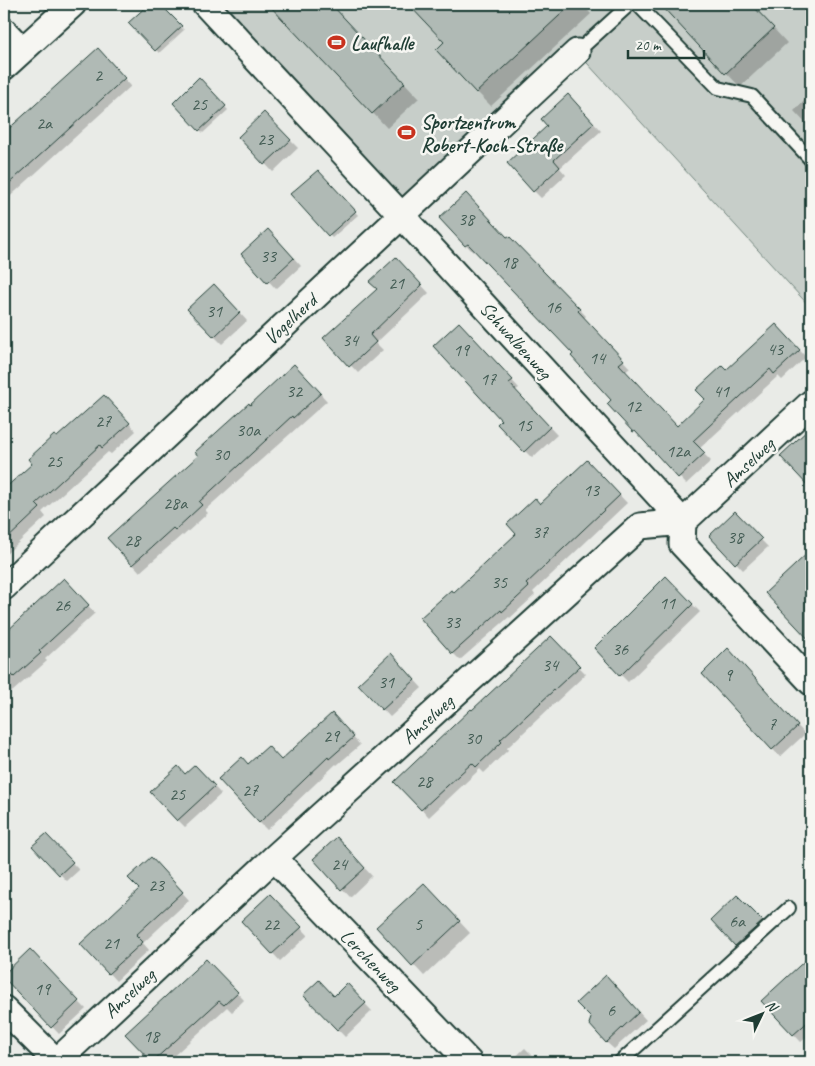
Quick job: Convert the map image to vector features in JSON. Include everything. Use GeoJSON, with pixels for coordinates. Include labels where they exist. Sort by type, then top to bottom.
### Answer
{"type":"FeatureCollection","features":[{"type":"Feature","properties":{"kind":"street"},"geometry":{"type":"LineString","coordinates":[[4,67],[72,4]]}},
{"type":"Feature","properties":{"kind":"street","name":"Schwalbenweg"},"geometry":{"type":"LineString","coordinates":[[205,4],[683,522]]}},
{"type":"Feature","properties":{"kind":"street"},"geometry":{"type":"LineString","coordinates":[[4,30],[22,50]]}},
{"type":"Feature","properties":{"kind":"street","name":"Vogelherd"},"geometry":{"type":"LineString","coordinates":[[4,587],[577,52]]}},
{"type":"Feature","properties":{"kind":"street","name":"Amselweg"},"geometry":{"type":"LineString","coordinates":[[56,1062],[274,858],[640,526],[683,522],[811,403]]}},
{"type":"Feature","properties":{"kind":"street"},"geometry":{"type":"LineString","coordinates":[[683,522],[682,544],[811,682]]}},
{"type":"Feature","properties":{"kind":"street","name":"Lerchenweg"},"geometry":{"type":"LineString","coordinates":[[274,858],[468,1062]]}},
{"type":"Feature","properties":{"kind":"street"},"geometry":{"type":"LineString","coordinates":[[4,1009],[56,1062]]}},
{"type":"Feature","properties":{"kind":"lane"},"geometry":{"type":"LineString","coordinates":[[577,52],[630,4]]}},
{"type":"Feature","properties":{"kind":"lane"},"geometry":{"type":"LineString","coordinates":[[637,4],[718,88],[752,96],[811,160]]}},
{"type":"Feature","properties":{"kind":"lane"},"geometry":{"type":"LineString","coordinates":[[620,1062],[789,908]]}},
{"type":"Feature","properties":{"kind":"shaded area","name":"Sportzentrum Robert-Koch-Straße"},"geometry":{"type":"Polygon","coordinates":[[[205,4],[811,4],[811,308],[577,52],[401,215],[205,4]]]}},
{"type":"Feature","properties":{"kind":"building"},"geometry":{"type":"Polygon","coordinates":[[[149,4],[160,4],[182,26],[155,51],[128,23],[149,4]]]}},
{"type":"Feature","properties":{"kind":"building","name":"Laufhalle"},"geometry":{"type":"Polygon","coordinates":[[[268,4],[331,4],[405,83],[372,114],[268,4]]]}},
{"type":"Feature","properties":{"kind":"building"},"geometry":{"type":"Polygon","coordinates":[[[408,4],[572,4],[476,93],[436,50],[444,42],[408,4]]]}},
{"type":"Feature","properties":{"kind":"building"},"geometry":{"type":"Polygon","coordinates":[[[660,4],[751,4],[774,28],[725,74],[660,4]]]}},
{"type":"Feature","properties":{"kind":"building"},"geometry":{"type":"Polygon","coordinates":[[[98,48],[125,78],[4,188],[4,133],[98,48]]]}},
{"type":"Feature","properties":{"kind":"building"},"geometry":{"type":"Polygon","coordinates":[[[199,77],[226,106],[199,131],[173,103],[199,77]]]}},
{"type":"Feature","properties":{"kind":"building"},"geometry":{"type":"Polygon","coordinates":[[[568,94],[594,123],[554,160],[560,167],[533,192],[507,163],[547,126],[541,119],[568,94]]]}},
{"type":"Feature","properties":{"kind":"building"},"geometry":{"type":"Polygon","coordinates":[[[264,112],[291,140],[264,165],[238,137],[264,112]]]}},
{"type":"Feature","properties":{"kind":"building"},"geometry":{"type":"Polygon","coordinates":[[[318,170],[356,211],[328,236],[290,194],[318,170]]]}},
{"type":"Feature","properties":{"kind":"building"},"geometry":{"type":"Polygon","coordinates":[[[466,193],[507,237],[509,236],[580,309],[578,311],[624,360],[619,364],[677,426],[705,399],[696,390],[722,366],[726,370],[776,324],[800,350],[774,374],[770,369],[693,441],[705,453],[678,478],[635,431],[633,432],[607,404],[611,400],[571,356],[573,354],[468,244],[465,246],[439,218],[466,193]]]}},
{"type":"Feature","properties":{"kind":"building"},"geometry":{"type":"Polygon","coordinates":[[[268,229],[294,258],[267,283],[241,254],[268,229]]]}},
{"type":"Feature","properties":{"kind":"building"},"geometry":{"type":"Polygon","coordinates":[[[396,257],[422,285],[370,335],[376,342],[349,367],[323,338],[377,289],[369,282],[396,257]]]}},
{"type":"Feature","properties":{"kind":"building"},"geometry":{"type":"Polygon","coordinates":[[[214,284],[240,312],[214,337],[187,309],[214,284]]]}},
{"type":"Feature","properties":{"kind":"building"},"geometry":{"type":"Polygon","coordinates":[[[459,322],[513,380],[509,383],[550,427],[524,452],[497,424],[501,420],[433,346],[459,322]]]}},
{"type":"Feature","properties":{"kind":"building"},"geometry":{"type":"Polygon","coordinates":[[[294,364],[321,393],[293,418],[292,416],[199,502],[202,505],[175,530],[173,528],[132,565],[107,538],[198,456],[195,452],[294,364]]]}},
{"type":"Feature","properties":{"kind":"building"},"geometry":{"type":"Polygon","coordinates":[[[104,395],[130,423],[102,448],[100,445],[36,504],[40,508],[4,542],[4,489],[32,464],[28,459],[54,435],[57,437],[104,395]]]}},
{"type":"Feature","properties":{"kind":"building"},"geometry":{"type":"Polygon","coordinates":[[[811,427],[811,489],[780,456],[811,427]]]}},
{"type":"Feature","properties":{"kind":"building"},"geometry":{"type":"Polygon","coordinates":[[[587,460],[620,495],[526,584],[529,587],[452,654],[420,618],[451,590],[454,592],[516,534],[507,524],[535,498],[540,504],[587,460]]]}},
{"type":"Feature","properties":{"kind":"building"},"geometry":{"type":"Polygon","coordinates":[[[735,511],[762,539],[735,564],[709,536],[735,511]]]}},
{"type":"Feature","properties":{"kind":"building"},"geometry":{"type":"Polygon","coordinates":[[[811,550],[811,642],[765,593],[811,550]]]}},
{"type":"Feature","properties":{"kind":"building"},"geometry":{"type":"Polygon","coordinates":[[[666,576],[693,604],[620,676],[594,648],[666,576]]]}},
{"type":"Feature","properties":{"kind":"building"},"geometry":{"type":"Polygon","coordinates":[[[64,578],[89,605],[14,677],[4,666],[4,634],[64,578]]]}},
{"type":"Feature","properties":{"kind":"building"},"geometry":{"type":"Polygon","coordinates":[[[551,636],[580,666],[500,740],[502,742],[476,767],[472,763],[421,810],[394,782],[551,636]]]}},
{"type":"Feature","properties":{"kind":"building"},"geometry":{"type":"Polygon","coordinates":[[[728,648],[798,726],[772,750],[702,674],[728,648]]]}},
{"type":"Feature","properties":{"kind":"building"},"geometry":{"type":"Polygon","coordinates":[[[391,653],[415,680],[382,710],[358,684],[391,653]]]}},
{"type":"Feature","properties":{"kind":"building"},"geometry":{"type":"Polygon","coordinates":[[[332,713],[354,737],[329,759],[328,757],[259,823],[218,779],[242,757],[248,764],[268,746],[281,760],[332,713]]]}},
{"type":"Feature","properties":{"kind":"building"},"geometry":{"type":"Polygon","coordinates":[[[195,765],[215,786],[177,821],[150,792],[178,766],[185,774],[195,765]]]}},
{"type":"Feature","properties":{"kind":"building"},"geometry":{"type":"Polygon","coordinates":[[[46,834],[73,862],[59,875],[32,846],[46,834]]]}},
{"type":"Feature","properties":{"kind":"building"},"geometry":{"type":"Polygon","coordinates":[[[337,837],[365,868],[341,890],[313,859],[337,837]]]}},
{"type":"Feature","properties":{"kind":"building"},"geometry":{"type":"Polygon","coordinates":[[[151,857],[183,892],[136,935],[143,942],[108,974],[80,944],[139,889],[128,878],[151,857]]]}},
{"type":"Feature","properties":{"kind":"building"},"geometry":{"type":"Polygon","coordinates":[[[424,883],[460,921],[412,966],[376,927],[424,883]]]}},
{"type":"Feature","properties":{"kind":"building"},"geometry":{"type":"Polygon","coordinates":[[[270,894],[302,927],[272,954],[241,921],[270,894]]]}},
{"type":"Feature","properties":{"kind":"building"},"geometry":{"type":"Polygon","coordinates":[[[737,895],[763,921],[735,946],[711,920],[737,895]]]}},
{"type":"Feature","properties":{"kind":"building"},"geometry":{"type":"Polygon","coordinates":[[[30,949],[79,1001],[51,1028],[4,978],[4,974],[30,949]]]}},
{"type":"Feature","properties":{"kind":"building"},"geometry":{"type":"Polygon","coordinates":[[[811,955],[811,1019],[793,1035],[761,1001],[811,955]]]}},
{"type":"Feature","properties":{"kind":"building"},"geometry":{"type":"Polygon","coordinates":[[[206,959],[238,992],[224,1005],[219,1001],[152,1062],[125,1034],[206,959]]]}},
{"type":"Feature","properties":{"kind":"building"},"geometry":{"type":"Polygon","coordinates":[[[606,975],[639,1012],[606,1043],[589,1024],[591,1018],[576,1003],[606,975]]]}},
{"type":"Feature","properties":{"kind":"building"},"geometry":{"type":"Polygon","coordinates":[[[319,980],[334,996],[347,983],[366,1003],[337,1030],[303,995],[319,980]]]}},
{"type":"Feature","properties":{"kind":"place","name":"Laufhalle"},"geometry":{"type":"Point","coordinates":[337,43]}},
{"type":"Feature","properties":{"kind":"place","name":"Sportzentrum Robert-Koch-Straße"},"geometry":{"type":"Point","coordinates":[407,133]}}]}
